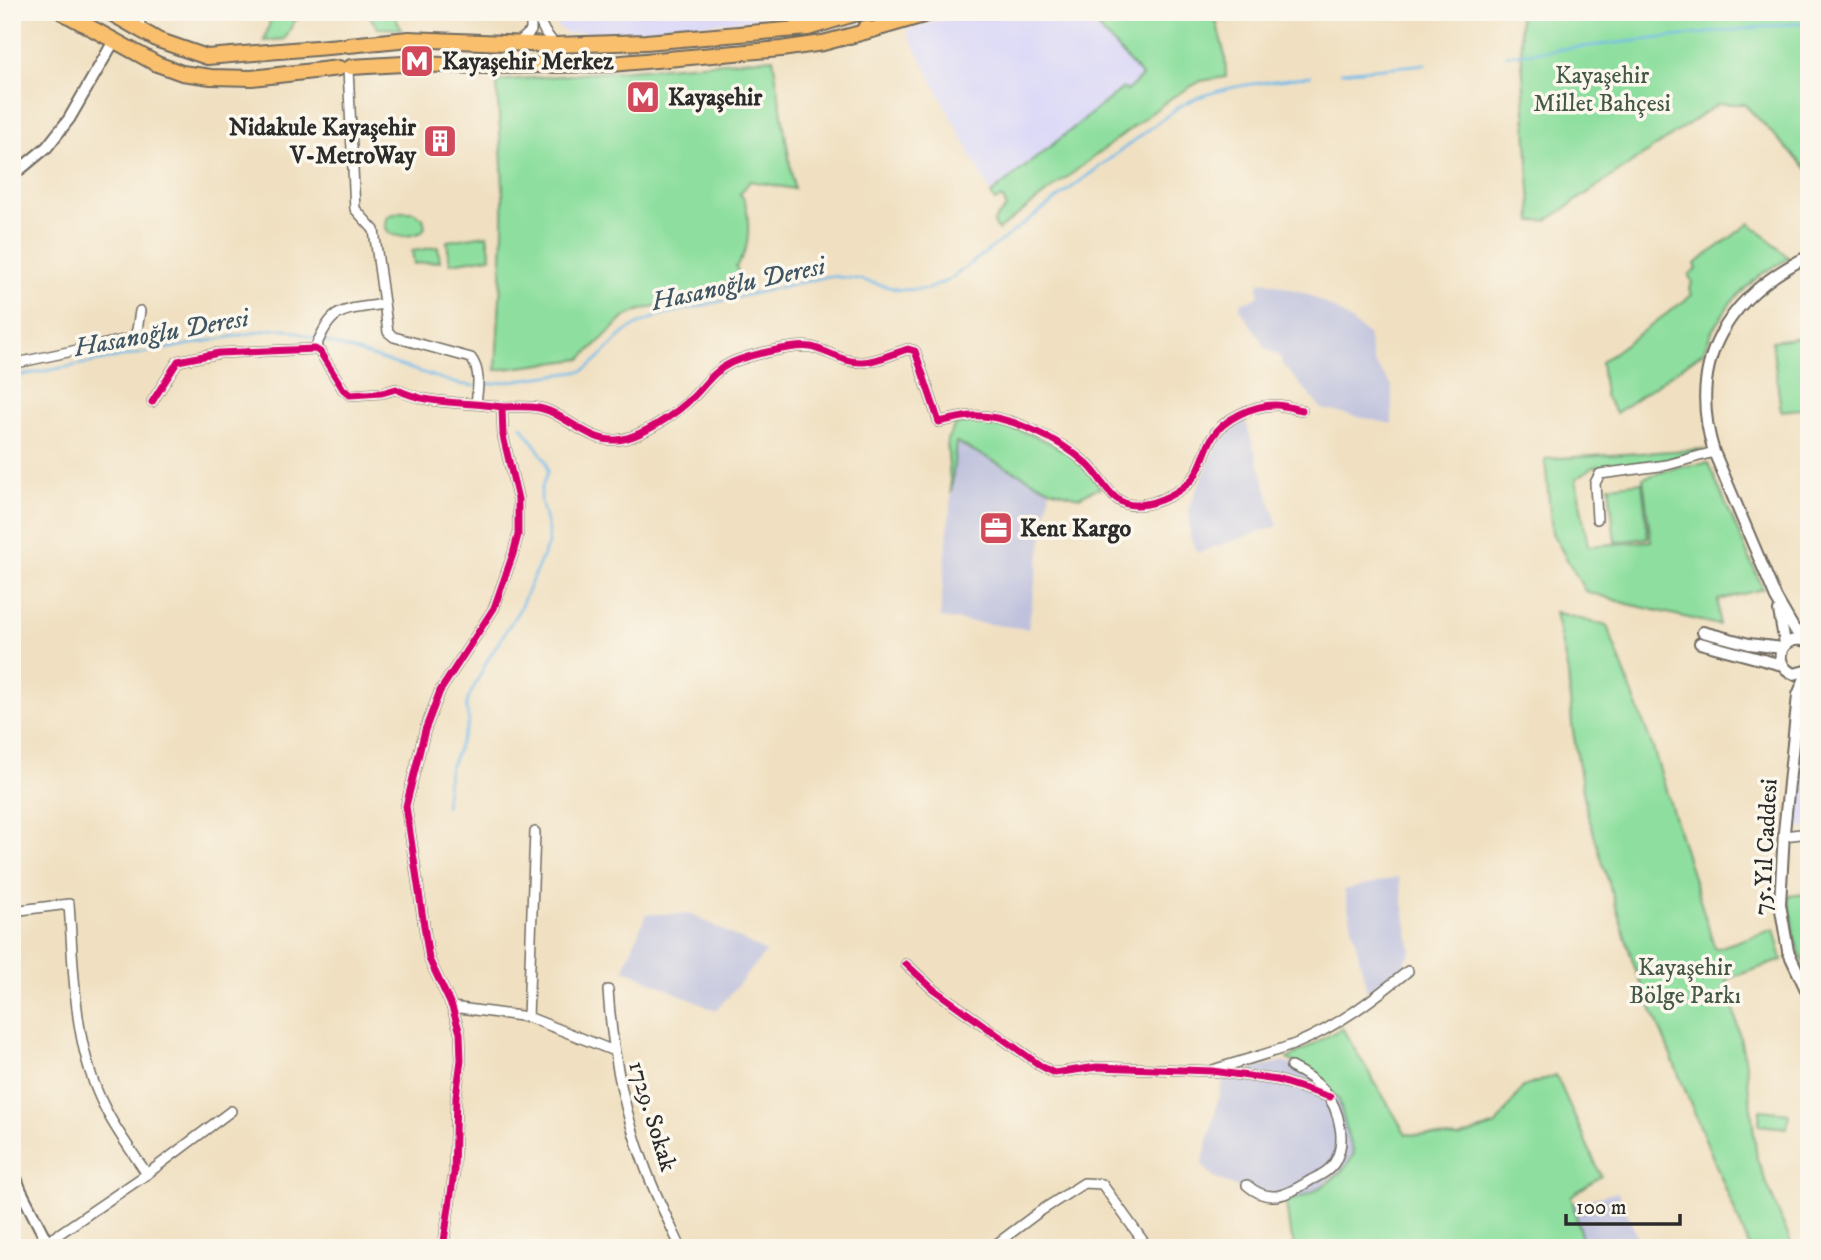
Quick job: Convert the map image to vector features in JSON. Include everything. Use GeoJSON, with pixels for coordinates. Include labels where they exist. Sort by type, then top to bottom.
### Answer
{"type":"FeatureCollection","features":[{"type":"Feature","properties":{"kind":"main road"},"geometry":{"type":"LineString","coordinates":[[62,12],[169,69],[197,76],[233,78],[403,64],[611,64],[781,49],[823,43],[934,12]]}},
{"type":"Feature","properties":{"kind":"main road"},"geometry":{"type":"LineString","coordinates":[[109,12],[142,31],[191,53],[207,57],[409,39],[555,45],[646,42],[808,28],[863,12]]}},
{"type":"Feature","properties":{"kind":"main road"},"geometry":{"type":"LineString","coordinates":[[863,12],[861,24],[872,30]]}},
{"type":"Feature","properties":{"kind":"main road"},"geometry":{"type":"LineString","coordinates":[[344,45],[334,50],[332,58],[346,68]]}},
{"type":"Feature","properties":{"kind":"main road"},"geometry":{"type":"LineString","coordinates":[[344,45],[355,50],[357,57],[346,68]]}},
{"type":"Feature","properties":{"kind":"main road"},"geometry":{"type":"LineString","coordinates":[[233,78],[242,74],[246,67],[244,60],[237,55]]}},
{"type":"Feature","properties":{"kind":"street"},"geometry":{"type":"LineString","coordinates":[[135,12],[142,31]]}},
{"type":"Feature","properties":{"kind":"street"},"geometry":{"type":"LineString","coordinates":[[517,44],[531,31],[529,12]]}},
{"type":"Feature","properties":{"kind":"street"},"geometry":{"type":"LineString","coordinates":[[535,12],[555,45]]}},
{"type":"Feature","properties":{"kind":"street"},"geometry":{"type":"LineString","coordinates":[[12,176],[47,147],[69,119],[114,41]]}},
{"type":"Feature","properties":{"kind":"street"},"geometry":{"type":"LineString","coordinates":[[346,68],[355,209],[374,230],[388,332],[394,337],[471,358],[478,375],[476,398]]}},
{"type":"Feature","properties":{"kind":"street"},"geometry":{"type":"LineString","coordinates":[[1808,643],[1788,620],[1776,598],[1714,452],[1705,413],[1705,382],[1722,330],[1745,299],[1763,284],[1809,256]]}},
{"type":"Feature","properties":{"kind":"street"},"geometry":{"type":"LineString","coordinates":[[384,304],[343,310],[327,321],[318,342],[320,352],[343,389],[350,395],[382,393],[396,389],[415,397],[440,402],[476,398],[502,407],[547,410],[589,433],[607,440],[618,440],[639,433],[679,410],[719,369],[730,363],[793,346],[812,348],[832,356],[862,362],[908,349],[915,351],[939,422],[984,416],[997,418],[1053,439],[1088,464],[1117,500],[1129,505],[1159,500],[1177,491],[1193,478],[1219,427],[1233,418],[1276,405],[1302,410]]}},
{"type":"Feature","properties":{"kind":"street"},"geometry":{"type":"LineString","coordinates":[[12,364],[133,338],[140,311]]}},
{"type":"Feature","properties":{"kind":"street"},"geometry":{"type":"LineString","coordinates":[[152,402],[178,361],[219,353],[318,342]]}},
{"type":"Feature","properties":{"kind":"street"},"geometry":{"type":"LineString","coordinates":[[443,1248],[454,1173],[456,1097],[461,1060],[460,1033],[452,1007],[429,959],[406,807],[425,730],[440,691],[494,608],[518,535],[519,499],[506,452],[502,407]]}},
{"type":"Feature","properties":{"kind":"street"},"geometry":{"type":"LineString","coordinates":[[1597,519],[1595,482],[1600,474],[1667,465],[1714,452]]}},
{"type":"Feature","properties":{"kind":"street"},"geometry":{"type":"LineString","coordinates":[[1776,598],[1784,646],[1780,656],[1798,695]]}},
{"type":"Feature","properties":{"kind":"street"},"geometry":{"type":"LineString","coordinates":[[1808,643],[1797,639],[1784,646],[1702,638],[1783,667],[1794,674],[1809,671]]}},
{"type":"Feature","properties":{"kind":"street","name":"75.Yıl Caddesi"},"geometry":{"type":"LineString","coordinates":[[1809,671],[1798,695],[1779,887],[1783,931],[1796,972],[1809,996]]}},
{"type":"Feature","properties":{"kind":"street"},"geometry":{"type":"LineString","coordinates":[[528,1017],[535,832]]}},
{"type":"Feature","properties":{"kind":"street"},"geometry":{"type":"LineString","coordinates":[[1783,836],[1809,834]]}},
{"type":"Feature","properties":{"kind":"street"},"geometry":{"type":"LineString","coordinates":[[12,911],[69,904],[76,998],[86,1056],[106,1110],[147,1174]]}},
{"type":"Feature","properties":{"kind":"street"},"geometry":{"type":"LineString","coordinates":[[906,964],[933,989],[1054,1073],[1097,1067],[1212,1071],[1277,1080],[1331,1097]]}},
{"type":"Feature","properties":{"kind":"street"},"geometry":{"type":"LineString","coordinates":[[1212,1071],[1294,1045],[1327,1029],[1408,971]]}},
{"type":"Feature","properties":{"kind":"street","name":"1729. Sokak"},"geometry":{"type":"LineString","coordinates":[[608,990],[614,1051],[643,1163],[681,1248]]}},
{"type":"Feature","properties":{"kind":"street"},"geometry":{"type":"LineString","coordinates":[[452,1007],[528,1017],[614,1051]]}},
{"type":"Feature","properties":{"kind":"street"},"geometry":{"type":"LineString","coordinates":[[1247,1185],[1264,1195],[1285,1195],[1331,1168],[1337,1158],[1341,1134],[1331,1097],[1315,1081],[1291,1067]]}},
{"type":"Feature","properties":{"kind":"street"},"geometry":{"type":"LineString","coordinates":[[12,1168],[47,1242],[147,1174],[231,1111]]}},
{"type":"Feature","properties":{"kind":"street"},"geometry":{"type":"LineString","coordinates":[[992,1248],[1039,1212],[1084,1183],[1102,1184],[1148,1248]]}},
{"type":"Feature","properties":{"kind":"shaded area"},"geometry":{"type":"Polygon","coordinates":[[[551,12],[760,12],[762,19],[566,33],[559,28],[551,12]]]}},
{"type":"Feature","properties":{"kind":"shaded area"},"geometry":{"type":"Polygon","coordinates":[[[958,12],[1084,12],[1142,76],[1126,92],[1122,88],[991,194],[906,30],[945,19],[958,12]]]}},
{"type":"Feature","properties":{"kind":"shaded area"},"geometry":{"type":"Polygon","coordinates":[[[1264,281],[1307,294],[1338,311],[1368,335],[1373,361],[1392,386],[1392,424],[1322,409],[1282,364],[1281,358],[1266,348],[1239,307],[1242,302],[1255,299],[1259,294],[1258,284],[1264,281]]]}},
{"type":"Feature","properties":{"kind":"shaded area"},"geometry":{"type":"Polygon","coordinates":[[[1245,419],[1278,526],[1197,553],[1190,537],[1189,507],[1222,433],[1238,420],[1245,419]]]}},
{"type":"Feature","properties":{"kind":"shaded area"},"geometry":{"type":"Polygon","coordinates":[[[956,442],[1050,489],[1028,629],[940,618],[956,442]]]}},
{"type":"Feature","properties":{"kind":"shaded area"},"geometry":{"type":"Polygon","coordinates":[[[1809,700],[1809,827],[1790,829],[1809,700]]]}},
{"type":"Feature","properties":{"kind":"shaded area"},"geometry":{"type":"Polygon","coordinates":[[[1399,877],[1411,951],[1404,965],[1367,992],[1344,890],[1399,877]]]}},
{"type":"Feature","properties":{"kind":"shaded area"},"geometry":{"type":"Polygon","coordinates":[[[646,914],[691,914],[766,952],[716,1011],[624,969],[646,914]]]}},
{"type":"Feature","properties":{"kind":"shaded area"},"geometry":{"type":"Polygon","coordinates":[[[1281,1062],[1310,1070],[1339,1100],[1354,1152],[1351,1162],[1314,1191],[1301,1199],[1286,1202],[1249,1193],[1214,1177],[1202,1165],[1224,1076],[1281,1062]]]}},
{"type":"Feature","properties":{"kind":"shaded area"},"geometry":{"type":"Polygon","coordinates":[[[1618,1192],[1642,1248],[1584,1248],[1573,1203],[1618,1192]]]}},
{"type":"Feature","properties":{"kind":"green space"},"geometry":{"type":"Polygon","coordinates":[[[273,12],[303,12],[285,39],[264,41],[273,12]]]}},
{"type":"Feature","properties":{"kind":"green space"},"geometry":{"type":"Polygon","coordinates":[[[367,12],[393,12],[401,29],[378,28],[367,12]]]}},
{"type":"Feature","properties":{"kind":"green space"},"geometry":{"type":"Polygon","coordinates":[[[1084,12],[1214,12],[1225,56],[1226,77],[1201,81],[1171,98],[998,230],[994,221],[1006,208],[1004,200],[1000,198],[995,201],[991,194],[1123,88],[1127,91],[1142,76],[1084,12]]]}},
{"type":"Feature","properties":{"kind":"green space","name":"Kayaşehir Millet Bahçesi"},"geometry":{"type":"Polygon","coordinates":[[[1519,12],[1809,12],[1809,171],[1744,104],[1718,104],[1548,220],[1532,222],[1519,12]]]}},
{"type":"Feature","properties":{"kind":"green space"},"geometry":{"type":"Polygon","coordinates":[[[773,58],[794,189],[750,181],[740,194],[746,205],[748,222],[746,247],[736,267],[742,280],[625,317],[581,359],[496,370],[503,218],[497,81],[773,58]]]}},
{"type":"Feature","properties":{"kind":"green space"},"geometry":{"type":"Polygon","coordinates":[[[413,212],[423,218],[425,227],[422,232],[409,236],[390,234],[386,224],[388,216],[413,212]]]}},
{"type":"Feature","properties":{"kind":"green space"},"geometry":{"type":"Polygon","coordinates":[[[1750,223],[1789,258],[1760,275],[1731,302],[1713,329],[1703,352],[1616,413],[1605,396],[1601,362],[1692,295],[1689,275],[1697,269],[1695,264],[1750,223]]]}},
{"type":"Feature","properties":{"kind":"green space"},"geometry":{"type":"Polygon","coordinates":[[[487,235],[491,257],[450,263],[447,241],[487,235]]]}},
{"type":"Feature","properties":{"kind":"green space"},"geometry":{"type":"Polygon","coordinates":[[[438,247],[440,261],[414,264],[412,251],[438,247]]]}},
{"type":"Feature","properties":{"kind":"green space"},"geometry":{"type":"Polygon","coordinates":[[[1809,336],[1809,408],[1781,411],[1772,341],[1809,336]]]}},
{"type":"Feature","properties":{"kind":"green space"},"geometry":{"type":"Polygon","coordinates":[[[974,421],[1008,427],[1046,441],[1080,462],[1100,489],[1079,497],[1050,489],[956,442],[951,494],[947,440],[955,425],[974,421]]]}},
{"type":"Feature","properties":{"kind":"green space"},"geometry":{"type":"Polygon","coordinates":[[[1705,449],[1661,461],[1593,467],[1576,479],[1588,546],[1651,541],[1643,478],[1678,467],[1708,463],[1763,589],[1718,600],[1719,625],[1585,591],[1552,533],[1545,459],[1705,449]]]}},
{"type":"Feature","properties":{"kind":"green space"},"geometry":{"type":"Polygon","coordinates":[[[1642,482],[1648,538],[1615,542],[1609,486],[1642,482]]]}},
{"type":"Feature","properties":{"kind":"green space","name":"Kayaşehir Bölge Parkı"},"geometry":{"type":"Polygon","coordinates":[[[1555,612],[1607,626],[1653,748],[1715,949],[1774,929],[1782,960],[1727,979],[1746,1065],[1757,1159],[1793,1248],[1750,1248],[1634,966],[1586,808],[1572,725],[1568,673],[1555,612]]]}},
{"type":"Feature","properties":{"kind":"green space"},"geometry":{"type":"Polygon","coordinates":[[[1788,896],[1809,896],[1808,976],[1794,936],[1788,896]]]}},
{"type":"Feature","properties":{"kind":"green space"},"geometry":{"type":"Polygon","coordinates":[[[1342,1028],[1406,1134],[1458,1138],[1496,1125],[1523,1087],[1556,1075],[1601,1176],[1571,1196],[1584,1248],[1296,1248],[1290,1233],[1286,1202],[1326,1184],[1344,1169],[1354,1152],[1339,1100],[1310,1070],[1287,1059],[1342,1028]]]}},
{"type":"Feature","properties":{"kind":"green space"},"geometry":{"type":"Polygon","coordinates":[[[1760,1110],[1789,1113],[1787,1128],[1759,1125],[1760,1110]]]}},
{"type":"Feature","properties":{"kind":"waterway","name":"Hasanoğlu Deresi"},"geometry":{"type":"LineString","coordinates":[[1506,55],[1809,22]]}},
{"type":"Feature","properties":{"kind":"waterway","name":"Hasanoğlu Deresi"},"geometry":{"type":"LineString","coordinates":[[1341,72],[1426,64]]}},
{"type":"Feature","properties":{"kind":"waterway","name":"Hasanoğlu Deresi"},"geometry":{"type":"LineString","coordinates":[[482,385],[583,371],[626,332],[661,315],[829,276],[858,279],[900,290],[928,289],[949,280],[1180,106],[1227,89],[1311,76]]}},
{"type":"Feature","properties":{"kind":"waterway","name":"Hasanoğlu Deresi"},"geometry":{"type":"LineString","coordinates":[[12,377],[286,329],[458,384],[475,386]]}},
{"type":"Feature","properties":{"kind":"waterway"},"geometry":{"type":"LineString","coordinates":[[445,806],[449,770],[469,722],[466,707],[468,699],[487,661],[519,610],[548,544],[548,530],[541,501],[541,490],[548,471],[546,461],[522,426]]}},
{"type":"Feature","properties":{"kind":"cycle path"},"geometry":{"type":"LineString","coordinates":[[502,407],[544,409],[599,438],[617,440],[636,435],[658,424],[687,403],[719,370],[746,358],[782,349],[811,347],[849,361],[867,362],[908,349],[915,351],[939,422],[967,416],[985,416],[1032,430],[1076,455],[1121,502],[1138,505],[1169,496],[1183,488],[1197,473],[1212,438],[1231,419],[1258,407],[1279,405],[1302,410]]}},
{"type":"Feature","properties":{"kind":"cycle path"},"geometry":{"type":"LineString","coordinates":[[152,402],[178,361],[219,353],[315,349],[320,352],[343,389],[350,395],[382,393],[396,389],[435,401],[502,407],[503,436],[518,499],[518,535],[494,608],[440,691],[425,730],[406,806],[429,959],[452,1007],[460,1033],[461,1060],[456,1097],[454,1173],[443,1248]]}},
{"type":"Feature","properties":{"kind":"cycle path"},"geometry":{"type":"LineString","coordinates":[[906,964],[933,989],[1054,1073],[1097,1067],[1212,1071],[1277,1080],[1330,1097]]}},
{"type":"Feature","properties":{"kind":"place","name":"Kayaşehir Merkez"},"geometry":{"type":"Point","coordinates":[417,61]}},
{"type":"Feature","properties":{"kind":"place","name":"Kayaşehir"},"geometry":{"type":"Point","coordinates":[643,97]}},
{"type":"Feature","properties":{"kind":"place","name":"Nidakule Kayaşehir V-MetroWay"},"geometry":{"type":"Point","coordinates":[440,141]}},
{"type":"Feature","properties":{"kind":"place","name":"Kent Kargo"},"geometry":{"type":"Point","coordinates":[996,528]}}]}
